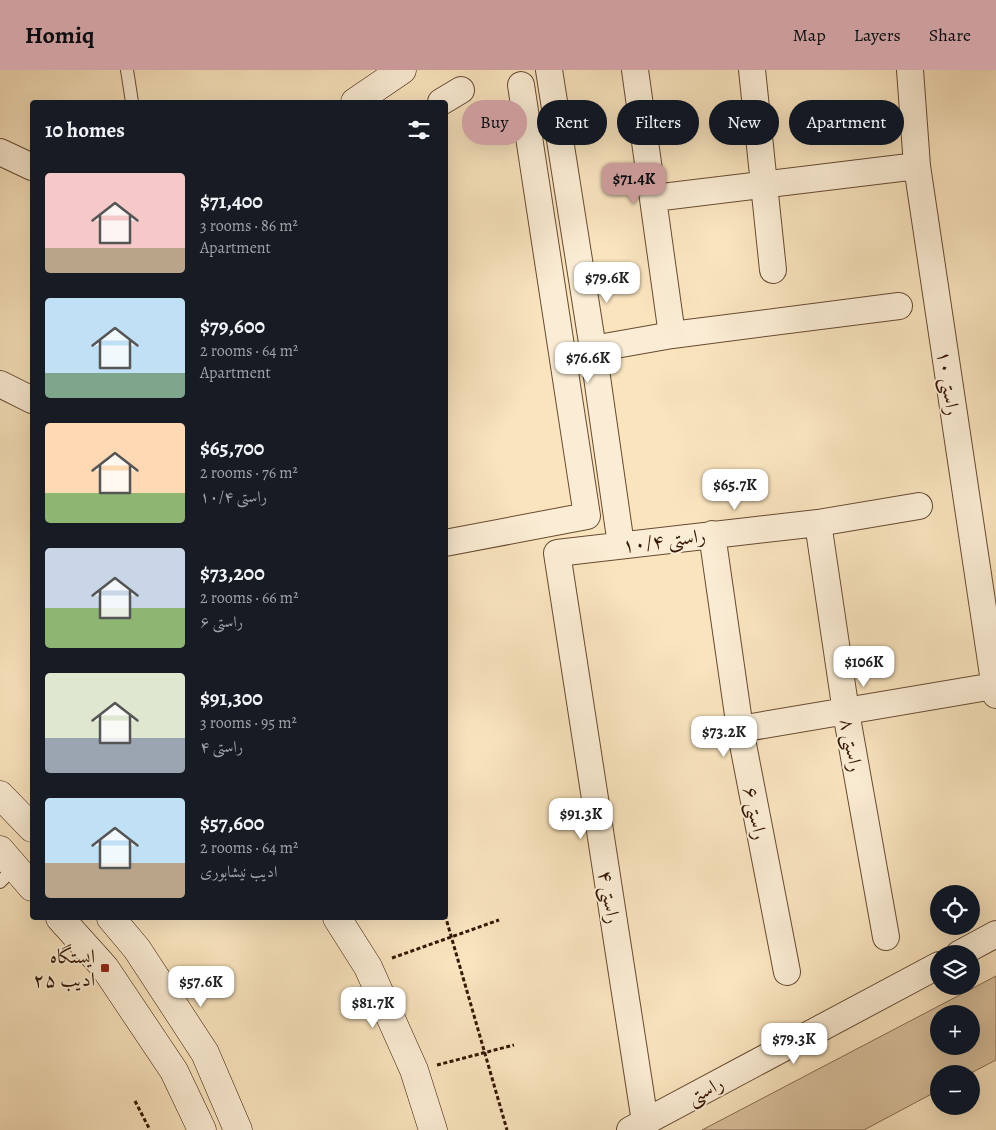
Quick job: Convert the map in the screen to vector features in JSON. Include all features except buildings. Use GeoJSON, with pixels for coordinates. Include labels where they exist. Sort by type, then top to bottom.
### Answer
{"type":"FeatureCollection","features":[{"type":"Feature","properties":{"kind":"main road"},"geometry":{"type":"LineString","coordinates":[[358,100],[402,70]]}},
{"type":"Feature","properties":{"kind":"main road"},"geometry":{"type":"LineString","coordinates":[[0,795],[30,826]]}},
{"type":"Feature","properties":{"kind":"main road"},"geometry":{"type":"LineString","coordinates":[[62,920],[105,968],[174,1071],[202,1130]]}},
{"type":"Feature","properties":{"kind":"main road"},"geometry":{"type":"LineString","coordinates":[[113,920],[137,949],[204,1053],[238,1130]]}},
{"type":"Feature","properties":{"kind":"main road"},"geometry":{"type":"LineString","coordinates":[[338,920],[368,967],[414,1070],[433,1130]]}},
{"type":"Feature","properties":{"kind":"street"},"geometry":{"type":"LineString","coordinates":[[550,70],[621,545]]}},
{"type":"Feature","properties":{"kind":"street"},"geometry":{"type":"LineString","coordinates":[[635,70],[672,335]]}},
{"type":"Feature","properties":{"kind":"street"},"geometry":{"type":"LineString","coordinates":[[752,70],[774,270]]}},
{"type":"Feature","properties":{"kind":"street","name":"راستی ۱۰"},"geometry":{"type":"LineString","coordinates":[[910,70],[917,166],[995,690]]}},
{"type":"Feature","properties":{"kind":"street"},"geometry":{"type":"LineString","coordinates":[[448,542],[587,516],[521,85]]}},
{"type":"Feature","properties":{"kind":"street"},"geometry":{"type":"LineString","coordinates":[[0,152],[30,165]]}},
{"type":"Feature","properties":{"kind":"street"},"geometry":{"type":"LineString","coordinates":[[654,198],[917,166]]}},
{"type":"Feature","properties":{"kind":"street"},"geometry":{"type":"LineString","coordinates":[[593,349],[672,335],[899,306]]}},
{"type":"Feature","properties":{"kind":"street"},"geometry":{"type":"LineString","coordinates":[[0,384],[30,399]]}},
{"type":"Feature","properties":{"kind":"street","name":"راستی ۱۰/۴"},"geometry":{"type":"LineString","coordinates":[[557,553],[818,523],[919,506]]}},
{"type":"Feature","properties":{"kind":"street","name":"راستی ۸"},"geometry":{"type":"LineString","coordinates":[[818,523],[846,712],[886,936]]}},
{"type":"Feature","properties":{"kind":"street","name":"راستی ۶"},"geometry":{"type":"LineString","coordinates":[[712,534],[740,729],[787,972]]}},
{"type":"Feature","properties":{"kind":"street","name":"راستی ۴"},"geometry":{"type":"LineString","coordinates":[[557,553],[637,1126]]}},
{"type":"Feature","properties":{"kind":"street"},"geometry":{"type":"LineString","coordinates":[[740,729],[995,690]]}},
{"type":"Feature","properties":{"kind":"street"},"geometry":{"type":"LineString","coordinates":[[976,945],[996,934]]}},
{"type":"Feature","properties":{"kind":"street","name":"راستی"},"geometry":{"type":"LineString","coordinates":[[637,1126],[930,970]]}},
{"type":"Feature","properties":{"kind":"lane"},"geometry":{"type":"LineString","coordinates":[[127,70],[132,100]]}},
{"type":"Feature","properties":{"kind":"path"},"geometry":{"type":"LineString","coordinates":[[447,920],[507,1130]]}},
{"type":"Feature","properties":{"kind":"path"},"geometry":{"type":"LineString","coordinates":[[368,967],[499,920]]}},
{"type":"Feature","properties":{"kind":"path"},"geometry":{"type":"LineString","coordinates":[[414,1070],[514,1045]]}},
{"type":"Feature","properties":{"kind":"path"},"geometry":{"type":"LineString","coordinates":[[135,1101],[150,1130]]}},
{"type":"Feature","properties":{"kind":"shaded area"},"geometry":{"type":"Polygon","coordinates":[[[996,976],[996,1060],[980,1068],[980,1065],[930,1065],[930,1095],[864,1130],[702,1130],[930,1011],[930,1055],[980,1055],[980,1005],[941,1005],[960,995],[980,995],[980,984],[996,976]]]}},
{"type":"Feature","properties":{"kind":"place","name":"ایستگاه ادیب ۲۵"},"geometry":{"type":"Point","coordinates":[105,968]}}]}
